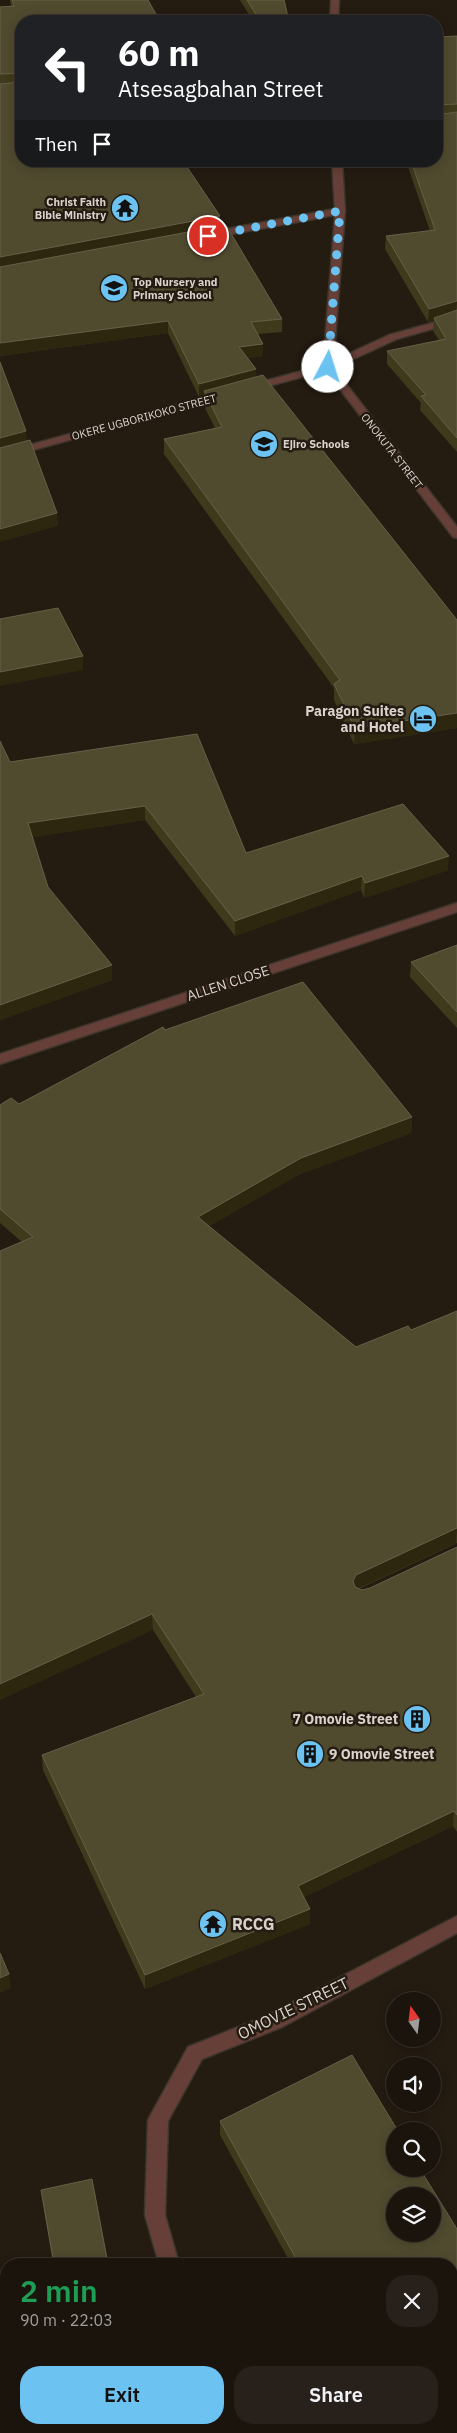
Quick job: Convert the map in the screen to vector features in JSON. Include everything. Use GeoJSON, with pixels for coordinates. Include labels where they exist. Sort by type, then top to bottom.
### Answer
{"type":"FeatureCollection","features":[{"type":"Feature","properties":{"kind":"street"},"geometry":{"type":"LineString","coordinates":[[334,15],[335,0]]}},
{"type":"Feature","properties":{"kind":"street"},"geometry":{"type":"LineString","coordinates":[[328,367],[340,211],[338,167]]}},
{"type":"Feature","properties":{"kind":"street"},"geometry":{"type":"LineString","coordinates":[[194,238],[340,211]]}},
{"type":"Feature","properties":{"kind":"street","name":"OKERE UGBORIKOKO STREET"},"geometry":{"type":"LineString","coordinates":[[0,456],[328,367],[393,337],[457,319]]}},
{"type":"Feature","properties":{"kind":"street","name":"ONOKUTA STREET"},"geometry":{"type":"LineString","coordinates":[[328,367],[457,535]]}},
{"type":"Feature","properties":{"kind":"street","name":"ALLEN CLOSE"},"geometry":{"type":"LineString","coordinates":[[0,1060],[457,907]]}},
{"type":"Feature","properties":{"kind":"street","name":"OMOVIE STREET"},"geometry":{"type":"LineString","coordinates":[[168,2258],[155,2215],[158,2120],[195,2053],[275,2021],[457,1924]]}},
{"type":"Feature","properties":{"kind":"building"},"geometry":{"type":"Polygon","coordinates":[[[12,0],[148,0],[157,15],[15,15],[15,73],[0,74],[0,7],[14,6],[12,0]]]}},
{"type":"Feature","properties":{"kind":"building"},"geometry":{"type":"Polygon","coordinates":[[[247,0],[284,0],[288,15],[256,15],[247,0]]]}},
{"type":"Feature","properties":{"kind":"building"},"geometry":{"type":"Polygon","coordinates":[[[457,36],[457,104],[443,105],[443,37],[457,36]]]}},
{"type":"Feature","properties":{"kind":"building"},"geometry":{"type":"Polygon","coordinates":[[[15,83],[15,167],[187,167],[220,216],[0,257],[0,84],[15,83]]]}},
{"type":"Feature","properties":{"kind":"building"},"geometry":{"type":"Polygon","coordinates":[[[457,112],[457,301],[429,309],[386,236],[435,230],[413,167],[443,167],[443,114],[457,112]]]}},
{"type":"Feature","properties":{"kind":"building"},"geometry":{"type":"Polygon","coordinates":[[[226,225],[282,319],[251,322],[263,344],[239,347],[256,369],[199,384],[168,321],[0,343],[0,267],[226,225]]]}},
{"type":"Feature","properties":{"kind":"building"},"geometry":{"type":"Polygon","coordinates":[[[457,310],[457,438],[421,396],[426,395],[387,351],[446,339],[434,318],[457,310]]]}},
{"type":"Feature","properties":{"kind":"building"},"geometry":{"type":"Polygon","coordinates":[[[0,362],[26,431],[0,438],[0,362]]]}},
{"type":"Feature","properties":{"kind":"building"},"geometry":{"type":"Polygon","coordinates":[[[263,375],[457,620],[457,713],[355,728],[334,684],[340,680],[164,439],[222,427],[204,391],[263,375]]]}},
{"type":"Feature","properties":{"kind":"building"},"geometry":{"type":"Polygon","coordinates":[[[30,440],[57,513],[0,529],[0,448],[30,440]]]}},
{"type":"Feature","properties":{"kind":"building"},"geometry":{"type":"Polygon","coordinates":[[[58,608],[83,656],[0,672],[0,619],[58,608]]]}},
{"type":"Feature","properties":{"kind":"building"},"geometry":{"type":"Polygon","coordinates":[[[197,734],[246,853],[403,804],[449,856],[365,883],[362,876],[235,921],[145,806],[28,823],[48,887],[112,965],[0,1005],[0,741],[10,762],[197,734]]]}},
{"type":"Feature","properties":{"kind":"building"},"geometry":{"type":"Polygon","coordinates":[[[457,945],[457,1012],[411,962],[457,945]]]}},
{"type":"Feature","properties":{"kind":"building"},"geometry":{"type":"Polygon","coordinates":[[[303,982],[412,1117],[301,1158],[198,1217],[356,1347],[408,1326],[411,1330],[457,1311],[457,1528],[356,1575],[353,1581],[355,1587],[362,1590],[370,1588],[457,1547],[457,1815],[454,1811],[298,1886],[310,1909],[145,1975],[42,1755],[204,1694],[152,1614],[0,1684],[0,1251],[33,1237],[0,1209],[0,1105],[11,1098],[19,1104],[163,1027],[165,1030],[303,982]]]}},
{"type":"Feature","properties":{"kind":"building"},"geometry":{"type":"Polygon","coordinates":[[[0,1953],[9,1974],[0,1978],[0,1953]]]}},
{"type":"Feature","properties":{"kind":"building"},"geometry":{"type":"Polygon","coordinates":[[[352,2055],[393,2122],[386,2122],[386,2177],[425,2177],[431,2187],[386,2187],[386,2242],[441,2242],[441,2203],[457,2229],[457,2258],[296,2258],[220,2121],[352,2055]]]}},
{"type":"Feature","properties":{"kind":"building"},"geometry":{"type":"Polygon","coordinates":[[[92,2179],[107,2258],[53,2258],[41,2190],[92,2179]]]}},
{"type":"Feature","properties":{"kind":"place","name":"Christ Faith Bible Ministry"},"geometry":{"type":"Point","coordinates":[125,208]}},
{"type":"Feature","properties":{"kind":"place","name":"Top Nursery and Primary School"},"geometry":{"type":"Point","coordinates":[114,288]}},
{"type":"Feature","properties":{"kind":"place","name":"Ejiro Schools"},"geometry":{"type":"Point","coordinates":[264,444]}},
{"type":"Feature","properties":{"kind":"place","name":"Paragon Suites and Hotel"},"geometry":{"type":"Point","coordinates":[423,719]}},
{"type":"Feature","properties":{"kind":"place","name":"7 Omovie Street"},"geometry":{"type":"Point","coordinates":[417,1719]}},
{"type":"Feature","properties":{"kind":"place","name":"9 Omovie Street"},"geometry":{"type":"Point","coordinates":[310,1754]}},
{"type":"Feature","properties":{"kind":"place","name":"RCCG"},"geometry":{"type":"Point","coordinates":[213,1924]}},
{"type":"Feature","properties":{"kind":"route"},"geometry":{"type":"LineString","coordinates":[[208,236],[340,211],[328,367]]}}]}
